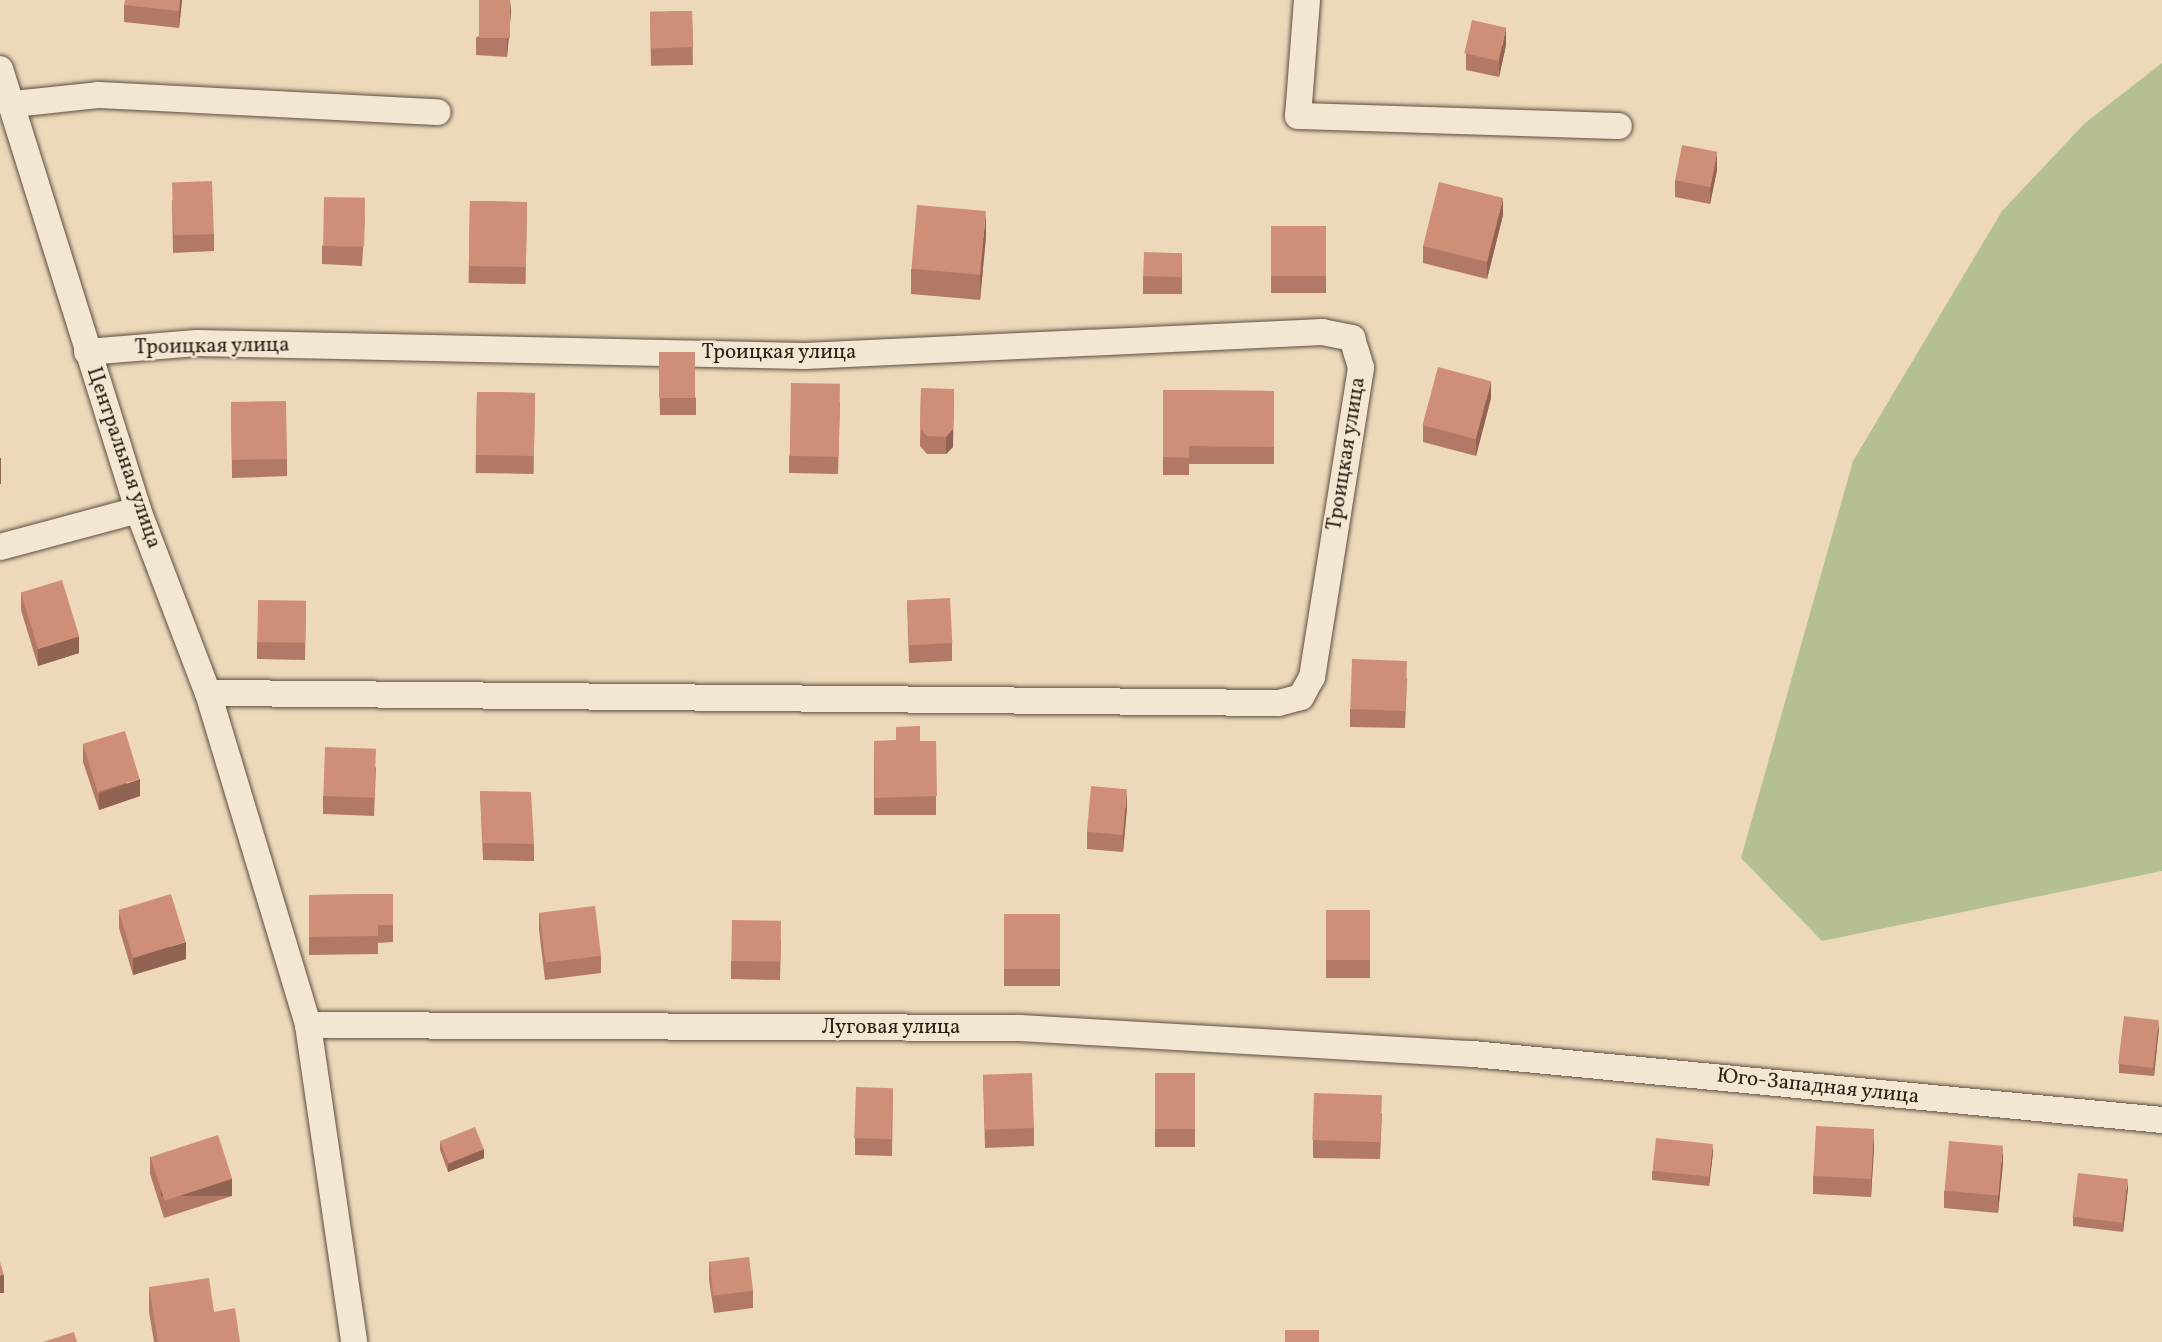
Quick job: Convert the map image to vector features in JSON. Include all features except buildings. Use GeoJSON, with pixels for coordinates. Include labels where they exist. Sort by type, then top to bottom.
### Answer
{"type":"FeatureCollection","features":[{"type":"Feature","properties":{"kind":"street"},"geometry":{"type":"LineString","coordinates":[[1307,0],[1298,116],[1619,126]]}},
{"type":"Feature","properties":{"kind":"street","name":"Центральная улица"},"geometry":{"type":"LineString","coordinates":[[0,69],[14,104],[138,510],[208,693],[308,1025],[355,1342]]}},
{"type":"Feature","properties":{"kind":"street"},"geometry":{"type":"LineString","coordinates":[[14,104],[99,95],[438,112]]}},
{"type":"Feature","properties":{"kind":"street","name":"Троицкая улица"},"geometry":{"type":"LineString","coordinates":[[88,352],[197,343],[805,356],[1322,332],[1352,338],[1361,368],[1312,677],[1301,697],[1278,703],[208,693]]}},
{"type":"Feature","properties":{"kind":"street"},"geometry":{"type":"LineString","coordinates":[[0,547],[138,510]]}},
{"type":"Feature","properties":{"kind":"street","name":"Луговая улица"},"geometry":{"type":"LineString","coordinates":[[308,1025],[1020,1028],[1473,1054]]}},
{"type":"Feature","properties":{"kind":"street","name":"Юго-Западная улица"},"geometry":{"type":"LineString","coordinates":[[1473,1054],[2162,1121]]}},
{"type":"Feature","properties":{"kind":"green space"},"geometry":{"type":"Polygon","coordinates":[[[2162,63],[2162,871],[1822,941],[1741,858],[1853,461],[2002,211],[2085,123],[2162,63]]]}}]}
